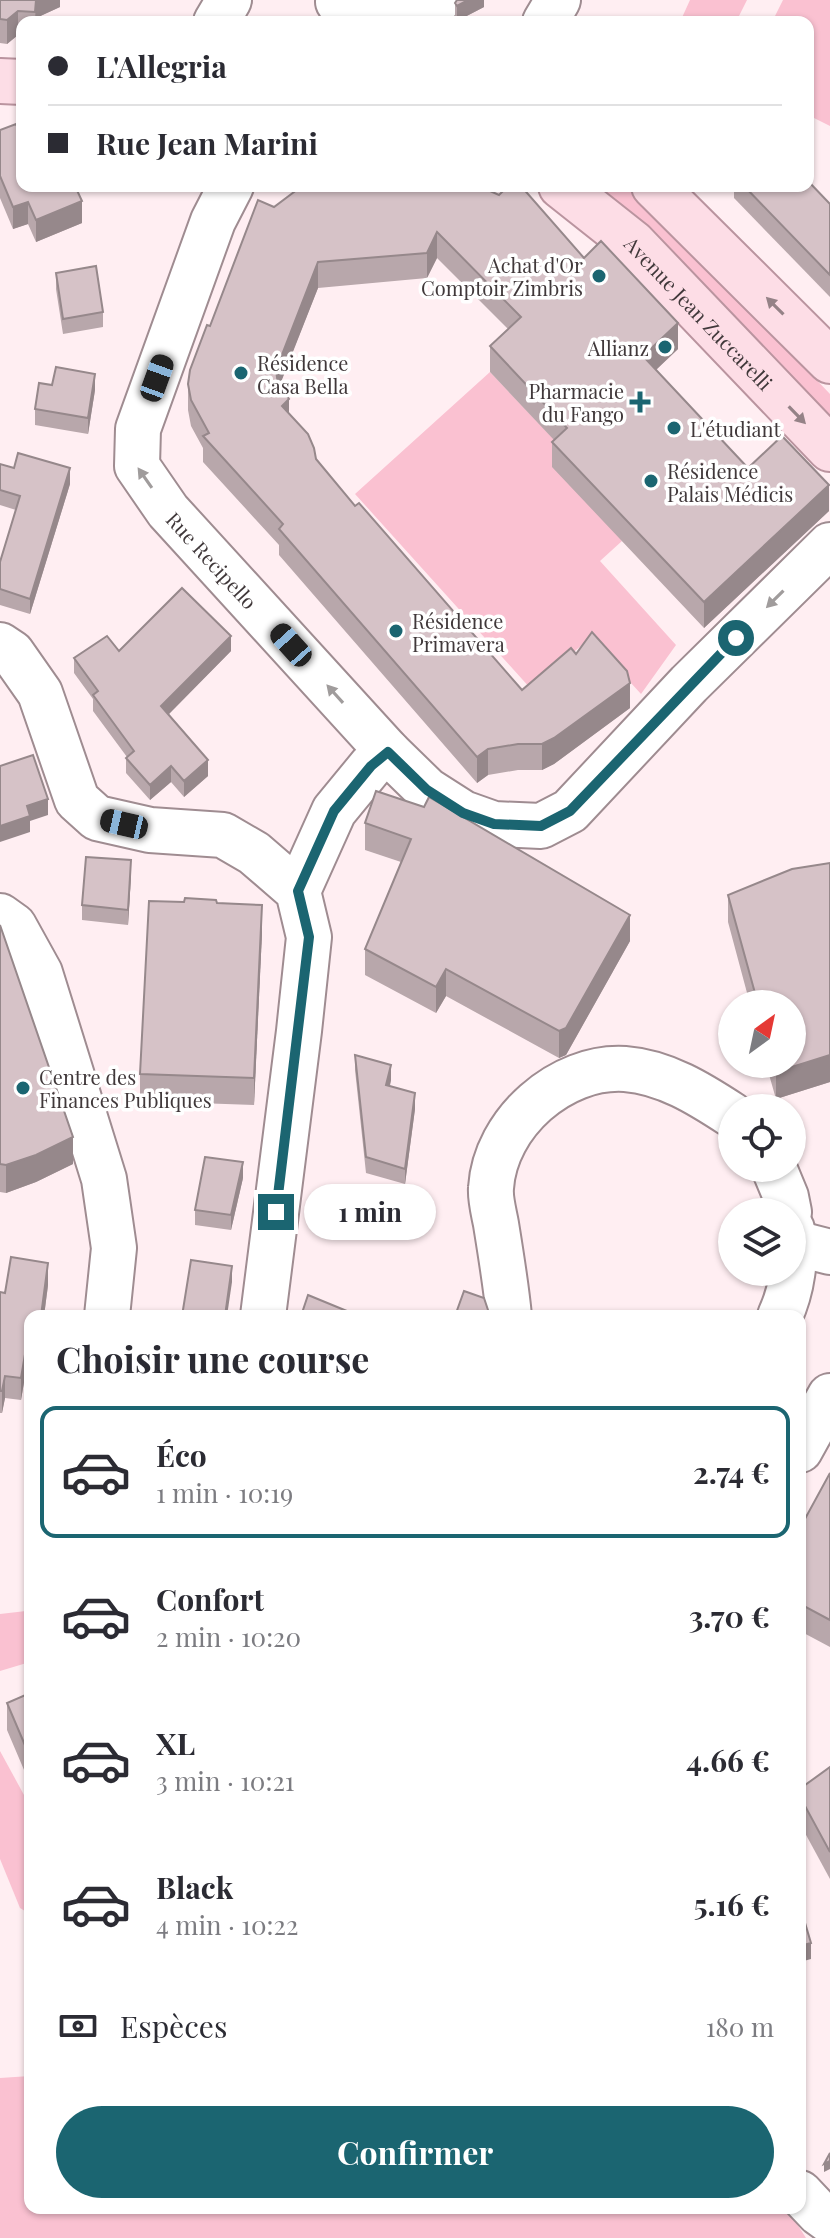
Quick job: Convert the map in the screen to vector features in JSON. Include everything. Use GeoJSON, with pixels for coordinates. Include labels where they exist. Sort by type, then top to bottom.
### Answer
{"type":"FeatureCollection","features":[{"type":"Feature","properties":{"kind":"main road","name":"Avenue Jean Zuccarelli"},"geometry":{"type":"LineString","coordinates":[[569,192],[633,243],[830,449]]}},
{"type":"Feature","properties":{"kind":"main road"},"geometry":{"type":"LineString","coordinates":[[660,192],[830,361]]}},
{"type":"Feature","properties":{"kind":"street"},"geometry":{"type":"LineString","coordinates":[[328,8],[430,5],[439,0]]}},
{"type":"Feature","properties":{"kind":"street","name":"Rue Recipello"},"geometry":{"type":"LineString","coordinates":[[215,198],[138,429],[137,466],[168,511],[388,752],[427,790],[463,813],[494,824],[541,826],[570,811],[689,684],[830,545]]}},
{"type":"Feature","properties":{"kind":"street"},"geometry":{"type":"LineString","coordinates":[[0,645],[12,653],[40,693],[77,800],[97,818],[150,830],[223,835],[254,853],[298,891],[309,937],[264,1310]]}},
{"type":"Feature","properties":{"kind":"street"},"geometry":{"type":"LineString","coordinates":[[298,891],[334,811],[371,766],[388,752]]}},
{"type":"Feature","properties":{"kind":"street"},"geometry":{"type":"LineString","coordinates":[[0,916],[14,926],[40,973],[104,1179],[114,1248],[108,1310]]}},
{"type":"Feature","properties":{"kind":"street"},"geometry":{"type":"LineString","coordinates":[[508,1310],[490,1189],[504,1139],[542,1098],[557,1086],[579,1077],[600,1070],[624,1069],[683,1085],[718,1106]]}},
{"type":"Feature","properties":{"kind":"street"},"geometry":{"type":"LineString","coordinates":[[782,1310],[788,1286]]}},
{"type":"Feature","properties":{"kind":"street"},"geometry":{"type":"LineString","coordinates":[[806,1439],[830,1396]]}},
{"type":"Feature","properties":{"kind":"street"},"geometry":{"type":"LineString","coordinates":[[806,2199],[830,2221]]}},
{"type":"Feature","properties":{"kind":"shaded area"},"geometry":{"type":"Polygon","coordinates":[[[690,0],[747,0],[739,16],[683,16],[690,0]]]}},
{"type":"Feature","properties":{"kind":"shaded area"},"geometry":{"type":"Polygon","coordinates":[[[783,0],[830,0],[830,126],[814,118],[814,16],[775,16],[783,0]]]}},
{"type":"Feature","properties":{"kind":"shaded area"},"geometry":{"type":"Polygon","coordinates":[[[604,192],[633,192],[647,203],[830,394],[830,420],[623,207],[604,192]]]}},
{"type":"Feature","properties":{"kind":"shaded area"},"geometry":{"type":"Polygon","coordinates":[[[490,372],[567,453],[622,541],[600,561],[676,645],[641,694],[590,638],[531,689],[355,494],[490,372]]]}},
{"type":"Feature","properties":{"kind":"shaded area"},"geometry":{"type":"Polygon","coordinates":[[[24,1611],[24,1664],[0,1671],[0,1614],[24,1611]]]}},
{"type":"Feature","properties":{"kind":"shaded area"},"geometry":{"type":"Polygon","coordinates":[[[0,1751],[24,1795],[24,1910],[20,1908],[0,1859],[0,1751]]]}},
{"type":"Feature","properties":{"kind":"shaded area"},"geometry":{"type":"Polygon","coordinates":[[[24,2076],[24,2214],[791,2214],[806,2238],[0,2238],[0,2078],[24,2076]]]}},
{"type":"Feature","properties":{"kind":"building"},"geometry":{"type":"Polygon","coordinates":[[[0,0],[36,0],[35,12],[18,11],[7,20],[0,19],[0,0]]]}},
{"type":"Feature","properties":{"kind":"building"},"geometry":{"type":"Polygon","coordinates":[[[16,124],[16,192],[78,192],[82,201],[36,220],[28,202],[13,207],[0,176],[0,130],[16,124]]]}},
{"type":"Feature","properties":{"kind":"building"},"geometry":{"type":"Polygon","coordinates":[[[814,187],[830,204],[830,275],[750,192],[814,192],[814,187]]]}},
{"type":"Feature","properties":{"kind":"building"},"geometry":{"type":"Polygon","coordinates":[[[294,192],[492,192],[499,195],[502,192],[526,192],[584,258],[601,241],[678,323],[643,356],[748,468],[782,436],[829,485],[704,602],[552,442],[567,428],[490,346],[521,317],[437,232],[427,253],[318,262],[276,370],[278,384],[289,399],[282,406],[308,434],[316,459],[355,506],[359,503],[522,690],[571,648],[576,654],[592,632],[627,671],[630,683],[554,738],[542,744],[488,749],[477,757],[279,529],[283,524],[203,436],[209,433],[191,400],[188,384],[190,370],[258,200],[274,207],[294,192]]]}},
{"type":"Feature","properties":{"kind":"building"},"geometry":{"type":"Polygon","coordinates":[[[96,266],[103,312],[63,319],[56,273],[96,266]]]}},
{"type":"Feature","properties":{"kind":"building"},"geometry":{"type":"Polygon","coordinates":[[[56,367],[95,374],[88,418],[35,409],[39,383],[52,385],[56,367]]]}},
{"type":"Feature","properties":{"kind":"building"},"geometry":{"type":"Polygon","coordinates":[[[18,453],[70,468],[30,599],[0,589],[0,562],[20,496],[0,490],[0,464],[14,468],[18,453]]]}},
{"type":"Feature","properties":{"kind":"building"},"geometry":{"type":"Polygon","coordinates":[[[182,588],[231,636],[161,706],[208,760],[184,781],[171,766],[150,785],[126,758],[134,751],[93,695],[98,691],[74,658],[107,636],[119,651],[182,588]]]}},
{"type":"Feature","properties":{"kind":"building"},"geometry":{"type":"Polygon","coordinates":[[[33,755],[48,799],[27,806],[30,816],[0,826],[0,766],[33,755]]]}},
{"type":"Feature","properties":{"kind":"building"},"geometry":{"type":"Polygon","coordinates":[[[376,791],[424,807],[429,797],[630,915],[566,1028],[559,1031],[446,969],[436,987],[365,949],[411,839],[365,823],[376,791]]]}},
{"type":"Feature","properties":{"kind":"building"},"geometry":{"type":"Polygon","coordinates":[[[86,857],[131,860],[128,910],[82,905],[86,857]]]}},
{"type":"Feature","properties":{"kind":"building"},"geometry":{"type":"Polygon","coordinates":[[[830,863],[830,1055],[806,1063],[806,990],[754,990],[728,895],[792,869],[830,863]]]}},
{"type":"Feature","properties":{"kind":"building"},"geometry":{"type":"Polygon","coordinates":[[[185,898],[262,905],[254,1078],[140,1074],[149,901],[184,902],[185,898]]]}},
{"type":"Feature","properties":{"kind":"building","name":"Centre des Finances Publiques"},"geometry":{"type":"Polygon","coordinates":[[[0,925],[73,1137],[6,1165],[0,1164],[0,925]]]}},
{"type":"Feature","properties":{"kind":"building"},"geometry":{"type":"Polygon","coordinates":[[[355,1055],[391,1065],[386,1085],[415,1093],[405,1169],[366,1157],[355,1055]]]}},
{"type":"Feature","properties":{"kind":"building"},"geometry":{"type":"Polygon","coordinates":[[[205,1157],[243,1162],[231,1215],[195,1210],[205,1157]]]}},
{"type":"Feature","properties":{"kind":"building"},"geometry":{"type":"Polygon","coordinates":[[[11,1257],[48,1263],[42,1310],[24,1310],[21,1378],[5,1376],[0,1391],[0,1292],[5,1293],[11,1257]]]}},
{"type":"Feature","properties":{"kind":"building"},"geometry":{"type":"Polygon","coordinates":[[[191,1260],[232,1266],[226,1310],[183,1310],[191,1260]]]}},
{"type":"Feature","properties":{"kind":"building"},"geometry":{"type":"Polygon","coordinates":[[[464,1291],[484,1298],[488,1310],[457,1310],[464,1291]]]}},
{"type":"Feature","properties":{"kind":"building"},"geometry":{"type":"Polygon","coordinates":[[[308,1295],[344,1310],[303,1310],[308,1295]]]}},
{"type":"Feature","properties":{"kind":"building"},"geometry":{"type":"Polygon","coordinates":[[[830,1473],[830,1620],[806,1607],[806,1517],[830,1473]]]}},
{"type":"Feature","properties":{"kind":"building"},"geometry":{"type":"Polygon","coordinates":[[[24,1696],[24,1743],[7,1703],[24,1696]]]}},
{"type":"Feature","properties":{"kind":"building"},"geometry":{"type":"Polygon","coordinates":[[[830,1767],[830,1852],[806,1808],[806,1784],[830,1767]]]}},
{"type":"Feature","properties":{"kind":"building"},"geometry":{"type":"Polygon","coordinates":[[[806,1926],[811,1943],[806,1944],[806,1926]]]}},
{"type":"Feature","properties":{"kind":"place","name":"Achat d'Or Comptoir Zimbris"},"geometry":{"type":"Point","coordinates":[599,276]}},
{"type":"Feature","properties":{"kind":"place","name":"Allianz"},"geometry":{"type":"Point","coordinates":[665,347]}},
{"type":"Feature","properties":{"kind":"place","name":"Résidence Casa Bella"},"geometry":{"type":"Point","coordinates":[241,373]}},
{"type":"Feature","properties":{"kind":"place","name":"Pharmacie du Fango"},"geometry":{"type":"Point","coordinates":[640,402]}},
{"type":"Feature","properties":{"kind":"place","name":"L'étudiant"},"geometry":{"type":"Point","coordinates":[674,428]}},
{"type":"Feature","properties":{"kind":"place","name":"Résidence Palais Médicis"},"geometry":{"type":"Point","coordinates":[651,481]}},
{"type":"Feature","properties":{"kind":"place","name":"Résidence Primavera"},"geometry":{"type":"Point","coordinates":[396,631]}},
{"type":"Feature","properties":{"kind":"place","name":"Centre des Finances Publiques"},"geometry":{"type":"Point","coordinates":[23,1088]}},
{"type":"Feature","properties":{"kind":"route"},"geometry":{"type":"LineString","coordinates":[[276,1212],[309,937],[298,891],[334,811],[371,766],[388,752],[427,790],[463,813],[494,824],[541,826],[570,811],[736,638]]}}]}
